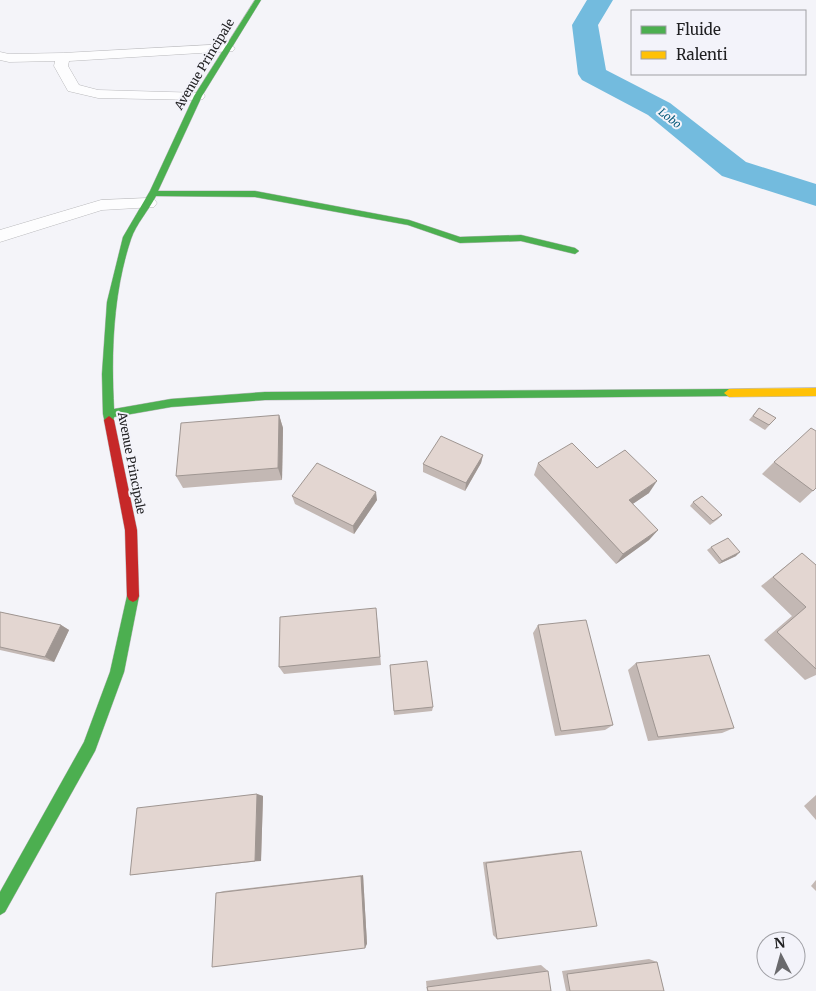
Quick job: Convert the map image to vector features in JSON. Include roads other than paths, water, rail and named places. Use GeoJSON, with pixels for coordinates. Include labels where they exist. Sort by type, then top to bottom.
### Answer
{"type":"FeatureCollection","features":[{"type":"Feature","properties":{"kind":"street","name":"Avenue Principale"},"geometry":{"type":"LineString","coordinates":[[0,907],[90,746],[117,672],[133,598],[131,530],[108,414],[107,374],[112,302],[127,237],[149,198],[198,96],[258,0]]}},
{"type":"Feature","properties":{"kind":"street"},"geometry":{"type":"LineString","coordinates":[[0,56],[9,58],[63,57],[228,48]]}},
{"type":"Feature","properties":{"kind":"street"},"geometry":{"type":"LineString","coordinates":[[63,57],[61,66],[74,88],[98,94],[198,96]]}},
{"type":"Feature","properties":{"kind":"street"},"geometry":{"type":"LineString","coordinates":[[0,236],[102,205],[149,198],[255,194],[409,223],[460,240],[520,238],[575,251]]}},
{"type":"Feature","properties":{"kind":"street"},"geometry":{"type":"LineString","coordinates":[[108,414],[171,403],[265,396],[816,392]]}},
{"type":"Feature","properties":{"kind":"waterway","name":"Lobo"},"geometry":{"type":"LineString","coordinates":[[600,0],[585,25],[592,74],[659,109],[734,169],[816,195]]}}]}
